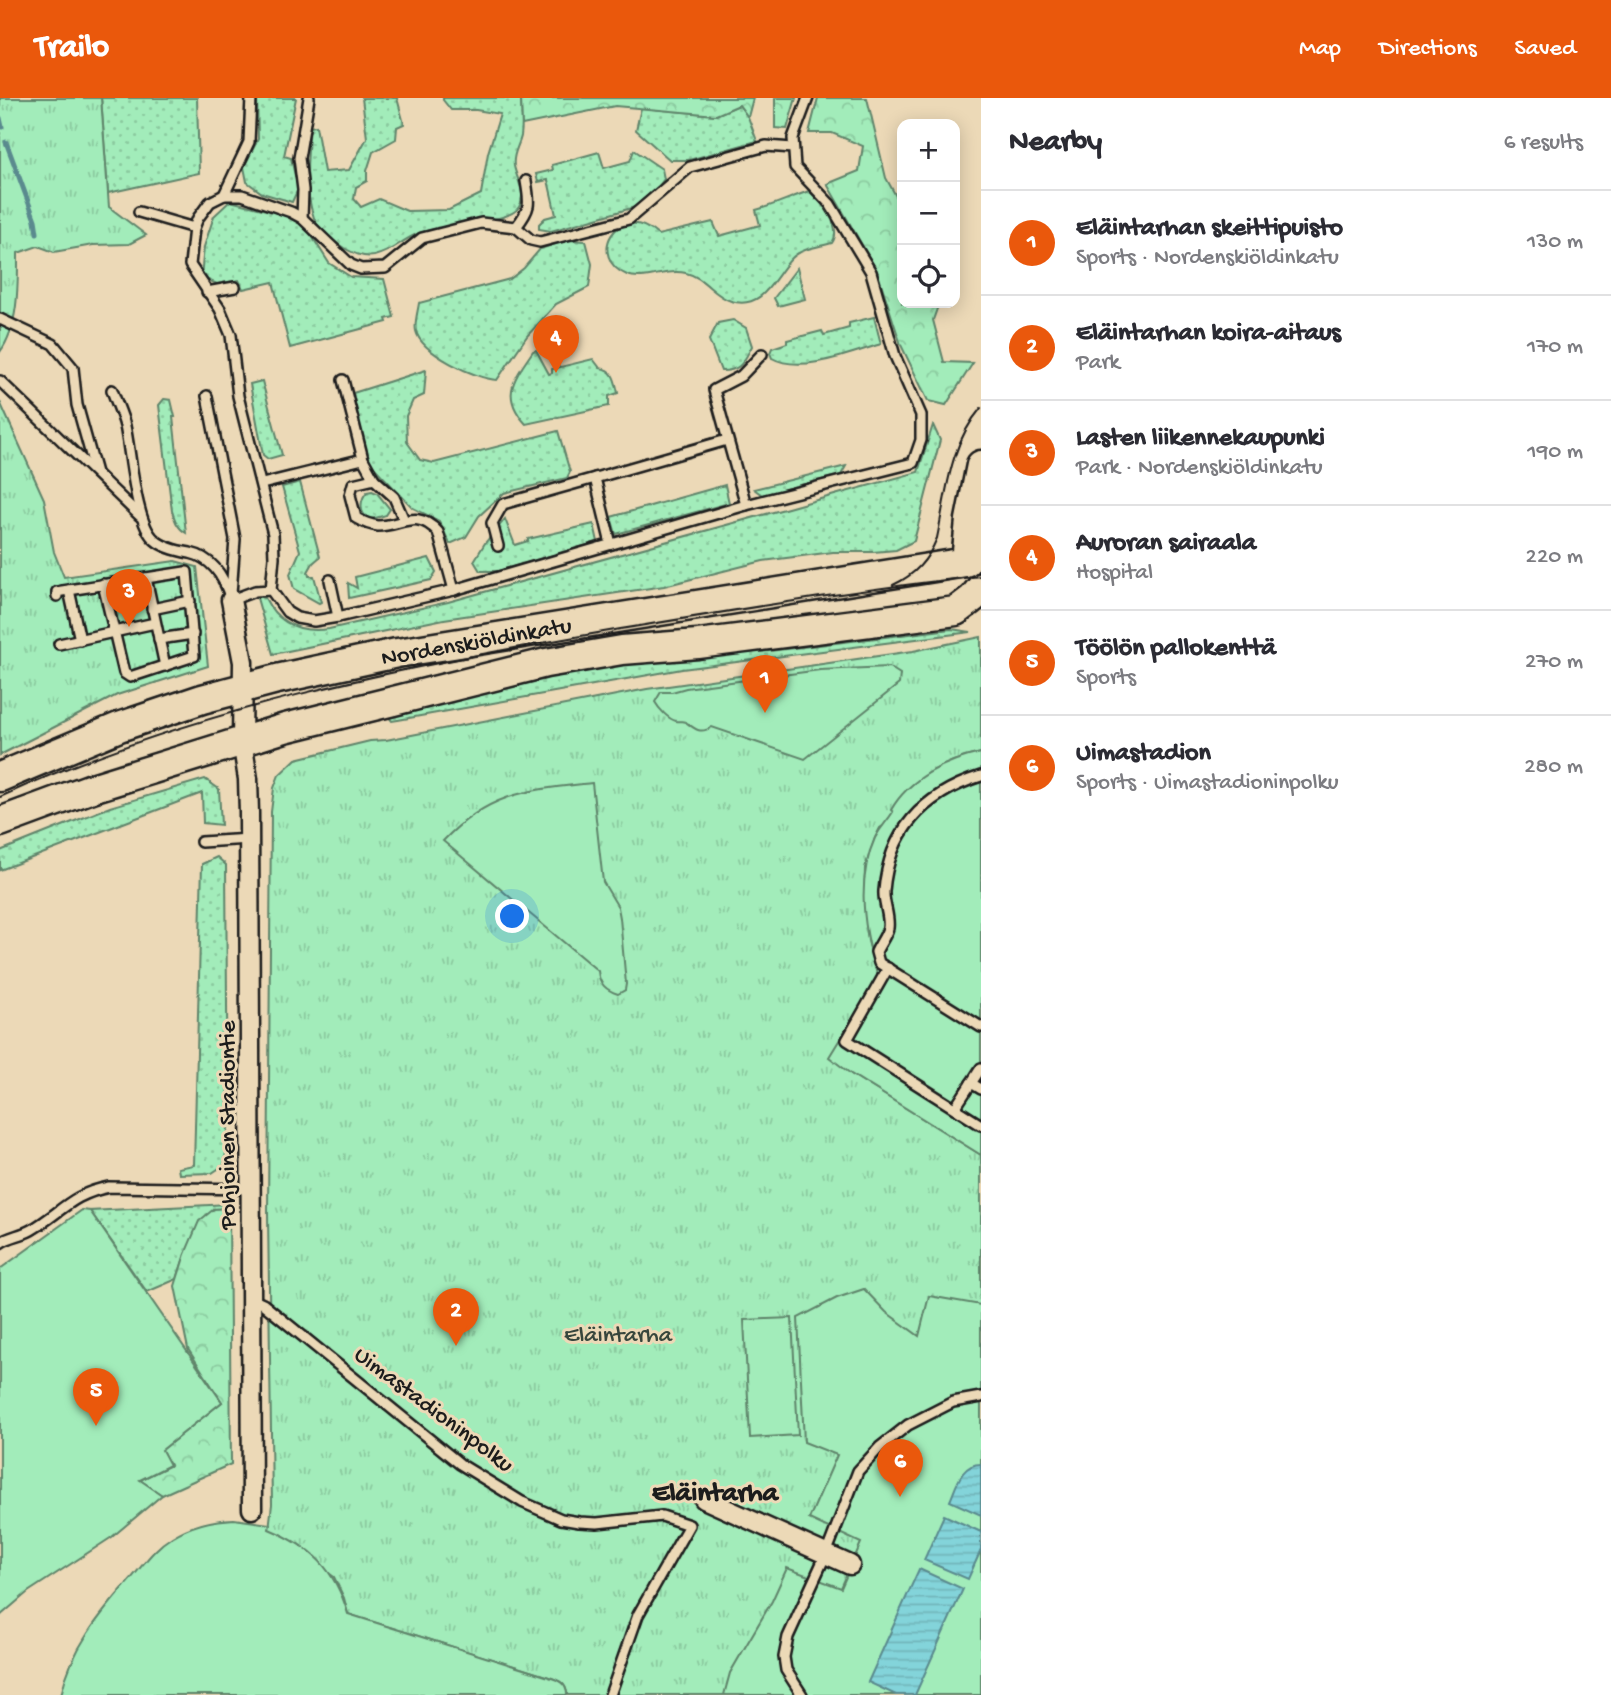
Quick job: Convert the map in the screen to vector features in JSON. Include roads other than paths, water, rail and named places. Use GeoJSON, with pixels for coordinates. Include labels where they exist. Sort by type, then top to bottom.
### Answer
{"type":"FeatureCollection","features":[{"type":"Feature","properties":{"kind":"main road","name":"Nordenskiöldinkatu"},"geometry":{"type":"LineString","coordinates":[[0,777],[119,727],[243,688],[409,650],[966,562],[970,520],[981,465]]}},
{"type":"Feature","properties":{"kind":"main road","name":"Nordenskiöldinkatu"},"geometry":{"type":"LineString","coordinates":[[0,822],[92,788],[242,741],[546,663],[621,650],[698,644],[956,611],[981,588]]}},
{"type":"Feature","properties":{"kind":"street","name":"Pohjoinen Stadiontie"},"geometry":{"type":"LineString","coordinates":[[230,600],[243,662],[242,741],[248,779],[250,839],[252,1509]]}},
{"type":"Feature","properties":{"kind":"street"},"geometry":{"type":"LineString","coordinates":[[704,1499],[850,1565]]}},
{"type":"Feature","properties":{"kind":"lane"},"geometry":{"type":"LineString","coordinates":[[224,195],[248,142],[251,98]]}},
{"type":"Feature","properties":{"kind":"lane"},"geometry":{"type":"LineString","coordinates":[[302,218],[303,190],[299,158],[309,98]]}},
{"type":"Feature","properties":{"kind":"lane"},"geometry":{"type":"LineString","coordinates":[[793,148],[766,146],[690,167],[629,219],[540,242],[531,240],[516,227],[481,223],[422,237],[385,268],[372,270],[351,265],[302,218],[280,208],[242,195],[224,195],[210,202],[194,228],[190,265],[220,309],[231,335],[238,396],[273,534],[271,590],[287,612],[297,618],[314,621],[454,590],[746,505],[913,463],[921,440],[921,415],[895,356],[871,272],[830,204],[795,167],[793,138],[808,98]]}},
{"type":"Feature","properties":{"kind":"lane"},"geometry":{"type":"LineString","coordinates":[[516,227],[530,205],[526,181]]}},
{"type":"Feature","properties":{"kind":"lane"},"geometry":{"type":"LineString","coordinates":[[139,212],[194,228]]}},
{"type":"Feature","properties":{"kind":"lane"},"geometry":{"type":"LineString","coordinates":[[207,292],[235,288]]}},
{"type":"Feature","properties":{"kind":"lane"},"geometry":{"type":"LineString","coordinates":[[0,318],[53,344],[73,368],[77,405],[96,473]]}},
{"type":"Feature","properties":{"kind":"lane"},"geometry":{"type":"LineString","coordinates":[[746,505],[714,390],[741,376],[762,355]]}},
{"type":"Feature","properties":{"kind":"lane"},"geometry":{"type":"LineString","coordinates":[[0,380],[141,517],[154,540],[178,552],[197,555],[212,564],[223,581],[230,600]]}},
{"type":"Feature","properties":{"kind":"lane"},"geometry":{"type":"LineString","coordinates":[[343,380],[363,459],[374,479],[394,497],[404,520]]}},
{"type":"Feature","properties":{"kind":"lane"},"geometry":{"type":"LineString","coordinates":[[112,390],[125,424],[141,517]]}},
{"type":"Feature","properties":{"kind":"lane"},"geometry":{"type":"LineString","coordinates":[[207,396],[235,539],[230,600]]}},
{"type":"Feature","properties":{"kind":"lane"},"geometry":{"type":"LineString","coordinates":[[498,546],[492,523],[503,504],[727,440]]}},
{"type":"Feature","properties":{"kind":"lane"},"geometry":{"type":"LineString","coordinates":[[262,484],[363,459]]}},
{"type":"Feature","properties":{"kind":"lane"},"geometry":{"type":"LineString","coordinates":[[595,478],[611,544]]}},
{"type":"Feature","properties":{"kind":"lane"},"geometry":{"type":"LineString","coordinates":[[374,479],[353,484],[350,495],[356,518],[379,526],[404,520],[425,522],[438,532],[454,590]]}},
{"type":"Feature","properties":{"kind":"lane"},"geometry":{"type":"LineString","coordinates":[[57,596],[57,593],[97,580],[146,578],[187,572],[194,656],[126,676],[97,580]]}},
{"type":"Feature","properties":{"kind":"lane"},"geometry":{"type":"LineString","coordinates":[[146,578],[165,666]]}},
{"type":"Feature","properties":{"kind":"lane"},"geometry":{"type":"LineString","coordinates":[[330,580],[338,617]]}},
{"type":"Feature","properties":{"kind":"lane"},"geometry":{"type":"LineString","coordinates":[[69,590],[80,640]]}},
{"type":"Feature","properties":{"kind":"lane"},"geometry":{"type":"LineString","coordinates":[[230,600],[255,591],[271,590]]}},
{"type":"Feature","properties":{"kind":"lane"},"geometry":{"type":"LineString","coordinates":[[152,609],[190,601]]}},
{"type":"Feature","properties":{"kind":"lane"},"geometry":{"type":"LineString","coordinates":[[59,644],[155,623]]}},
{"type":"Feature","properties":{"kind":"lane"},"geometry":{"type":"LineString","coordinates":[[159,639],[193,634]]}},
{"type":"Feature","properties":{"kind":"lane"},"geometry":{"type":"LineString","coordinates":[[981,775],[948,789],[925,805],[903,827],[896,840],[885,877],[884,898],[888,928],[876,952],[879,963],[981,1027]]}},
{"type":"Feature","properties":{"kind":"lane"},"geometry":{"type":"LineString","coordinates":[[201,842],[250,839]]}},
{"type":"Feature","properties":{"kind":"lane"},"geometry":{"type":"LineString","coordinates":[[888,968],[847,1040],[981,1125]]}},
{"type":"Feature","properties":{"kind":"lane"},"geometry":{"type":"LineString","coordinates":[[955,1108],[981,1068]]}},
{"type":"Feature","properties":{"kind":"lane"},"geometry":{"type":"LineString","coordinates":[[971,1083],[981,1089]]}},
{"type":"Feature","properties":{"kind":"lane"},"geometry":{"type":"LineString","coordinates":[[0,1243],[8,1237],[29,1232],[68,1202],[109,1187],[250,1189]]}},
{"type":"Feature","properties":{"kind":"lane","name":"Uimastadioninpolku"},"geometry":{"type":"LineString","coordinates":[[250,1298],[263,1304],[460,1464],[522,1502],[561,1519],[579,1522],[597,1523],[662,1516],[689,1525],[638,1615],[610,1695]]}},
{"type":"Feature","properties":{"kind":"lane"},"geometry":{"type":"LineString","coordinates":[[802,1695],[786,1670],[784,1657],[788,1637],[826,1554],[858,1472],[880,1447],[908,1425],[953,1402],[981,1397]]}},
{"type":"Feature","properties":{"kind":"water"},"geometry":{"type":"Polygon","coordinates":[[[981,1464],[981,1515],[950,1501],[964,1471],[981,1464]]]}},
{"type":"Feature","properties":{"kind":"water"},"geometry":{"type":"Polygon","coordinates":[[[944,1515],[981,1532],[981,1550],[968,1579],[924,1560],[944,1515]]]}},
{"type":"Feature","properties":{"kind":"water"},"geometry":{"type":"Polygon","coordinates":[[[919,1569],[963,1589],[915,1695],[896,1695],[868,1682],[919,1569]]]}},
{"type":"Feature","properties":{"kind":"waterway"},"geometry":{"type":"LineString","coordinates":[[0,118],[2,127]]}},
{"type":"Feature","properties":{"kind":"waterway"},"geometry":{"type":"LineString","coordinates":[[6,142],[35,220],[37,233]]}},
{"type":"Feature","properties":{"kind":"tram line"},"geometry":{"type":"LineString","coordinates":[[893,585],[914,572],[925,560],[937,538],[956,453],[970,423],[981,408]]}},
{"type":"Feature","properties":{"kind":"tram line"},"geometry":{"type":"LineString","coordinates":[[0,797],[149,738],[225,715],[380,675],[660,622],[981,576]]}},
{"type":"Feature","properties":{"kind":"place","name":"Auroran sairaala"},"geometry":{"type":"Point","coordinates":[556,373]}},
{"type":"Feature","properties":{"kind":"place","name":"Lasten liikennekaupunki"},"geometry":{"type":"Point","coordinates":[129,627]}},
{"type":"Feature","properties":{"kind":"place","name":"Eläintarhan skeittipuisto"},"geometry":{"type":"Point","coordinates":[765,713]}},
{"type":"Feature","properties":{"kind":"place","name":"Eläintarhan koira-aitaus"},"geometry":{"type":"Point","coordinates":[456,1346]}},
{"type":"Feature","properties":{"kind":"place","name":"Töölön pallokenttä"},"geometry":{"type":"Point","coordinates":[96,1426]}},
{"type":"Feature","properties":{"kind":"place","name":"Uimastadion"},"geometry":{"type":"Point","coordinates":[900,1497]}},
{"type":"Feature","properties":{"kind":"district","name":"Eläintarha"},"geometry":{"type":"Point","coordinates":[715,1490]}}]}
